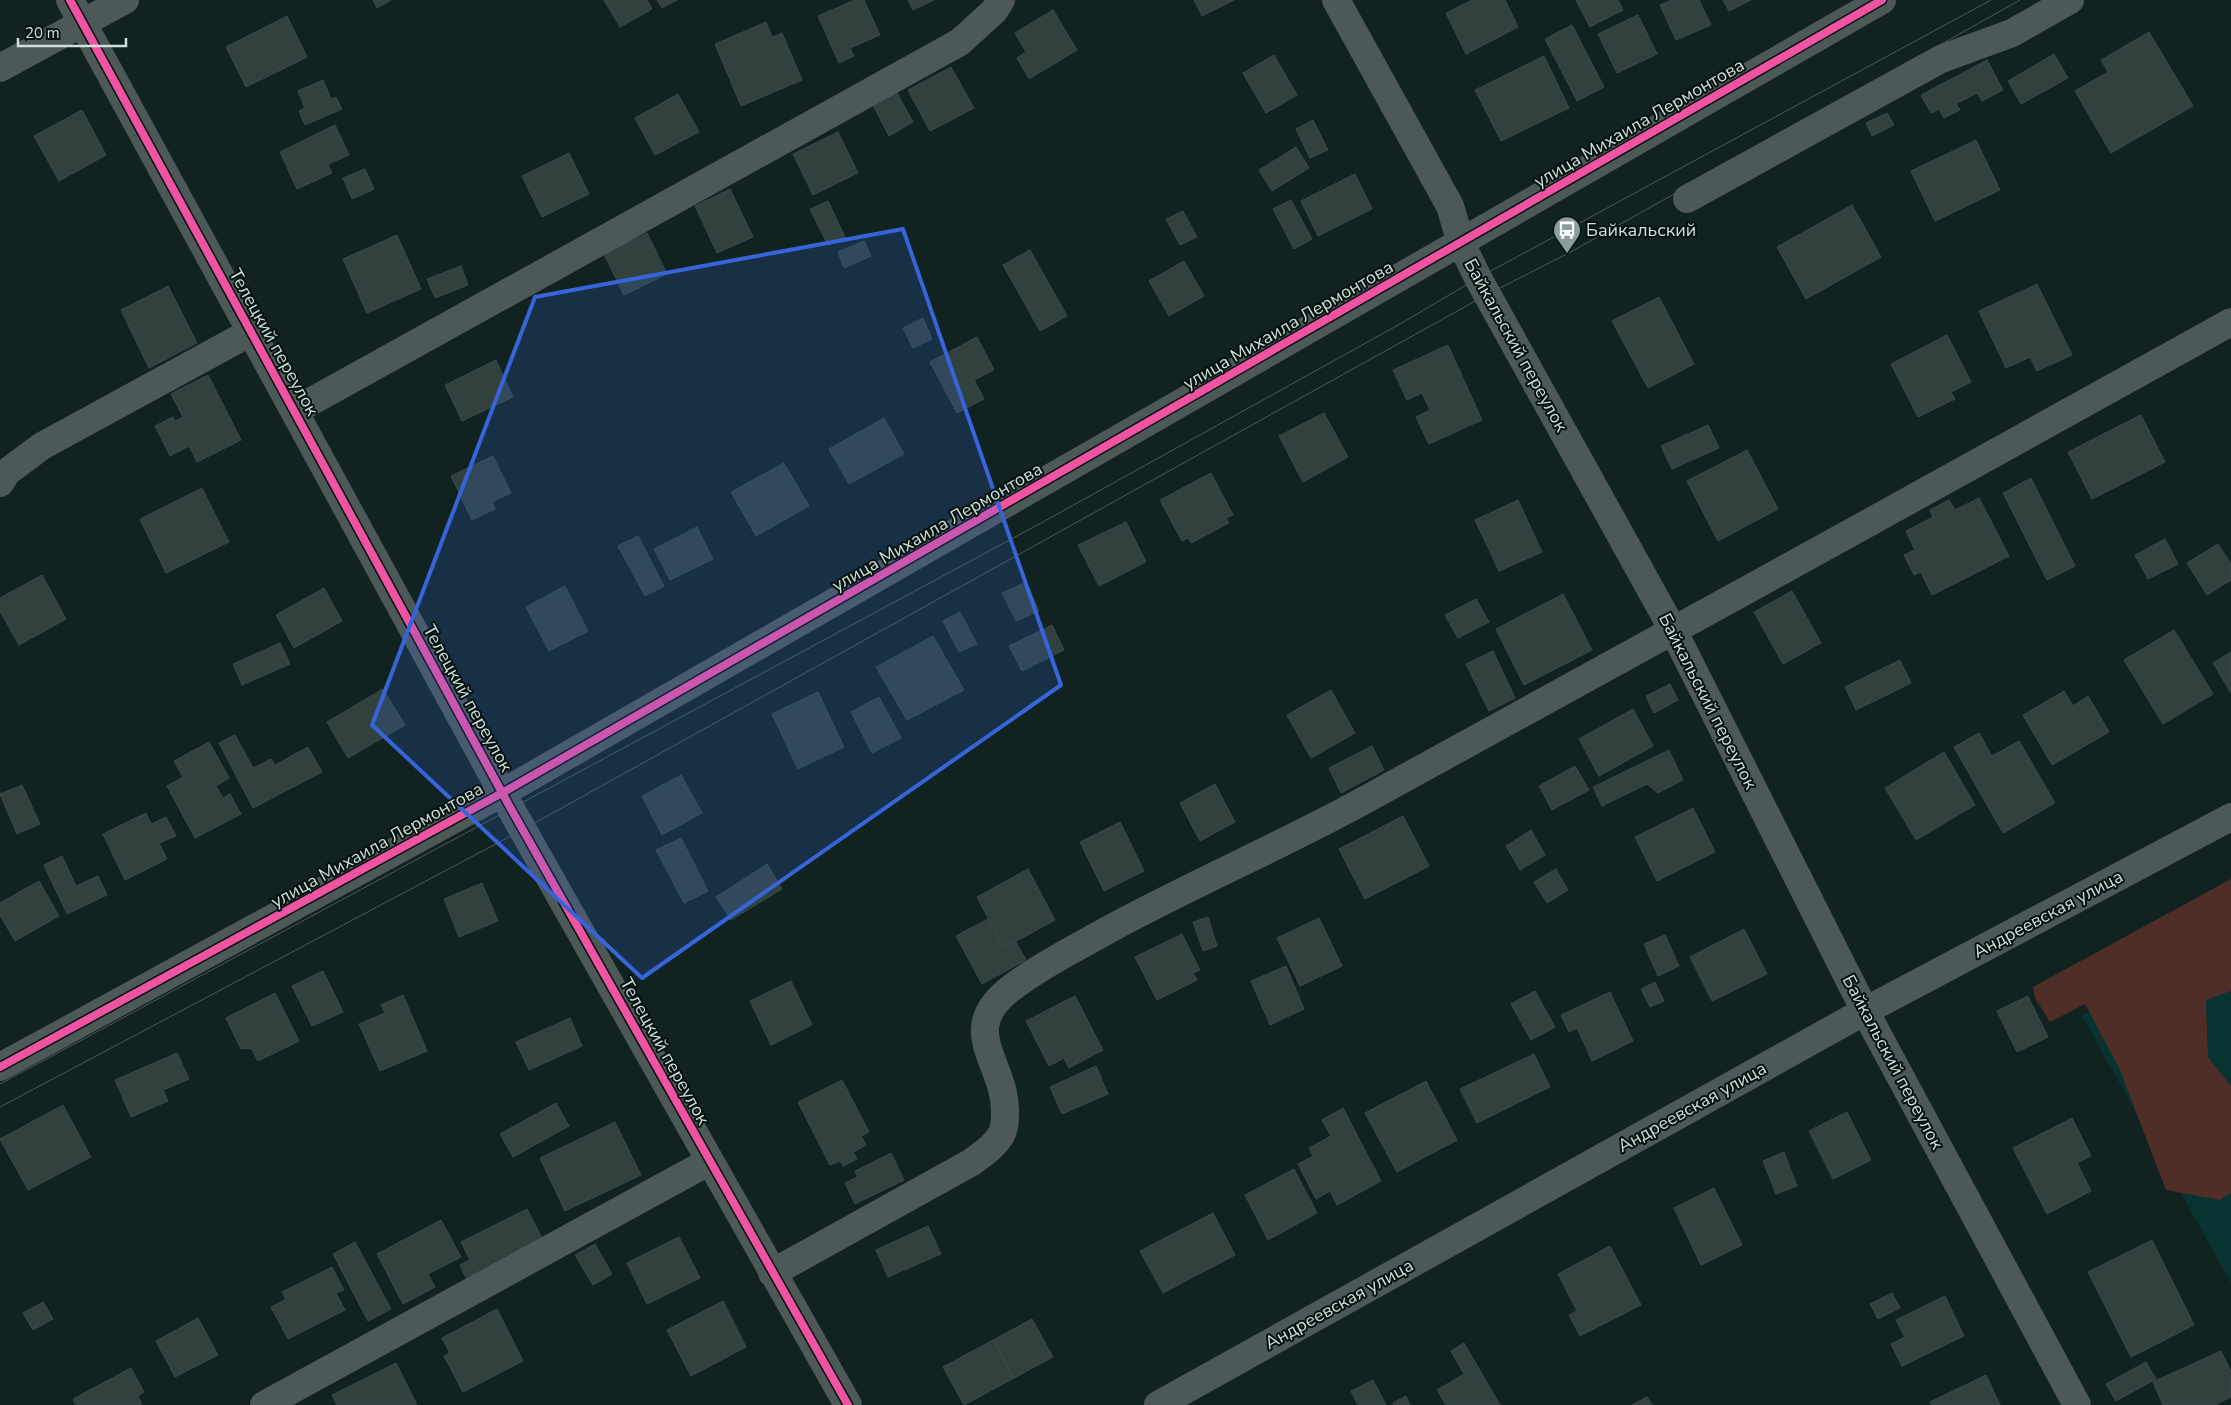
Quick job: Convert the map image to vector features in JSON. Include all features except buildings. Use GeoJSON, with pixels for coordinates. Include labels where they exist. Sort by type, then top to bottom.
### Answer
{"type":"FeatureCollection","features":[{"type":"Feature","properties":{"kind":"street"},"geometry":{"type":"LineString","coordinates":[[0,68],[76,12],[125,0]]}},
{"type":"Feature","properties":{"kind":"street"},"geometry":{"type":"LineString","coordinates":[[294,411],[960,42],[994,11],[1000,0]]}},
{"type":"Feature","properties":{"kind":"street","name":"Байкальский переулок"},"geometry":{"type":"LineString","coordinates":[[1336,0],[1450,206],[1461,243],[1478,278],[1673,630],[1865,1011],[2077,1405]]}},
{"type":"Feature","properties":{"kind":"street","name":"улица Михаила Лермонтова"},"geometry":{"type":"LineString","coordinates":[[0,1067],[502,793],[1882,0]]}},
{"type":"Feature","properties":{"kind":"street"},"geometry":{"type":"LineString","coordinates":[[1687,199],[1941,59],[2012,33],[2070,0]]}},
{"type":"Feature","properties":{"kind":"street","name":"Телецкий переулок"},"geometry":{"type":"LineString","coordinates":[[76,12],[502,793],[772,1274],[848,1405]]}},
{"type":"Feature","properties":{"kind":"street"},"geometry":{"type":"LineString","coordinates":[[772,1274],[972,1162],[992,1146],[1004,1129],[1005,1104],[988,1050],[985,1022],[989,1011],[997,1000],[1014,986],[1068,952],[1120,924],[1359,803],[2231,322]]}},
{"type":"Feature","properties":{"kind":"street"},"geometry":{"type":"LineString","coordinates":[[0,483],[7,472],[42,446],[251,332]]}},
{"type":"Feature","properties":{"kind":"street","name":"Андреевская улица"},"geometry":{"type":"LineString","coordinates":[[1158,1405],[1865,1011],[2231,817]]}},
{"type":"Feature","properties":{"kind":"street"},"geometry":{"type":"LineString","coordinates":[[264,1405],[710,1161]]}},
{"type":"Feature","properties":{"kind":"highlighted area"},"geometry":{"type":"Polygon","coordinates":[[[903,229],[1061,685],[642,978],[372,725],[535,297],[903,229]]]}},
{"type":"Feature","properties":{"kind":"shaded area"},"geometry":{"type":"Polygon","coordinates":[[[2231,879],[2231,991],[2206,1000],[2208,1057],[2231,1086],[2231,1193],[2220,1200],[2166,1190],[2120,1070],[2085,1004],[2050,1022],[2035,998],[2033,987],[2231,879]]]}},
{"type":"Feature","properties":{"kind":"shaded area"},"geometry":{"type":"Polygon","coordinates":[[[2231,934],[2231,1283],[2082,1016],[2231,934]]]}},
{"type":"Feature","properties":{"kind":"tram line"},"geometry":{"type":"LineString","coordinates":[[0,1084],[1043,522],[1400,324],[1478,278],[1991,0]]}},
{"type":"Feature","properties":{"kind":"tram line"},"geometry":{"type":"LineString","coordinates":[[0,1107],[524,829],[1488,294],[1567,254],[2020,0]]}},
{"type":"Feature","properties":{"kind":"cycle path"},"geometry":{"type":"LineString","coordinates":[[70,0],[511,809],[848,1405]]}},
{"type":"Feature","properties":{"kind":"cycle path"},"geometry":{"type":"LineString","coordinates":[[0,1067],[502,793],[1882,0]]}},
{"type":"Feature","properties":{"kind":"place","name":"Байкальский"},"geometry":{"type":"Point","coordinates":[1567,254]}}]}
